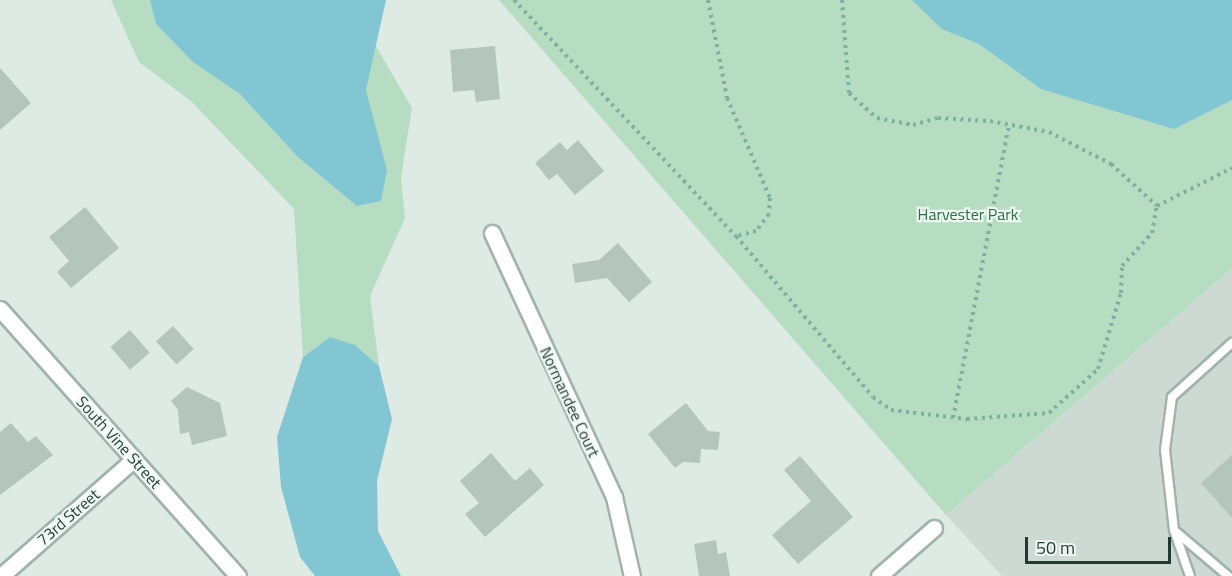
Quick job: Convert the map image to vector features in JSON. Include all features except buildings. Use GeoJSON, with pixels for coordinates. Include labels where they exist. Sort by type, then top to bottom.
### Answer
{"type":"FeatureCollection","features":[{"type":"Feature","properties":{"kind":"street","name":"Normandee Court"},"geometry":{"type":"LineString","coordinates":[[492,233],[614,497],[632,576]]}},
{"type":"Feature","properties":{"kind":"street","name":"South Vine Street"},"geometry":{"type":"LineString","coordinates":[[0,309],[238,576]]}},
{"type":"Feature","properties":{"kind":"street","name":"73rd Street"},"geometry":{"type":"LineString","coordinates":[[1,576],[134,459]]}},
{"type":"Feature","properties":{"kind":"street"},"geometry":{"type":"LineString","coordinates":[[879,576],[934,528]]}},
{"type":"Feature","properties":{"kind":"lane"},"geometry":{"type":"LineString","coordinates":[[1190,576],[1174,530],[1165,450],[1172,397],[1232,343]]}},
{"type":"Feature","properties":{"kind":"lane"},"geometry":{"type":"LineString","coordinates":[[1174,530],[1228,576]]}},
{"type":"Feature","properties":{"kind":"path"},"geometry":{"type":"LineString","coordinates":[[514,0],[736,236],[873,397],[891,410],[953,418],[1048,413],[1098,369],[1121,293],[1122,266],[1152,233],[1157,206]]}},
{"type":"Feature","properties":{"kind":"path"},"geometry":{"type":"LineString","coordinates":[[708,0],[727,98],[770,198],[769,214],[756,231],[736,236]]}},
{"type":"Feature","properties":{"kind":"path"},"geometry":{"type":"LineString","coordinates":[[842,0],[849,93],[861,108],[877,118],[913,125],[938,118],[1009,125],[1085,146],[1157,206]]}},
{"type":"Feature","properties":{"kind":"path"},"geometry":{"type":"LineString","coordinates":[[953,418],[1009,125]]}},
{"type":"Feature","properties":{"kind":"path"},"geometry":{"type":"LineString","coordinates":[[1157,206],[1232,168]]}},
{"type":"Feature","properties":{"kind":"shaded area"},"geometry":{"type":"Polygon","coordinates":[[[1232,268],[1232,576],[1002,576],[946,515],[1232,268]]]}},
{"type":"Feature","properties":{"kind":"green space"},"geometry":{"type":"Polygon","coordinates":[[[111,0],[386,0],[373,41],[412,108],[401,177],[405,218],[370,296],[379,366],[355,345],[330,337],[303,357],[294,209],[192,102],[139,62],[111,0]]]}},
{"type":"Feature","properties":{"kind":"green space","name":"Harvester Park"},"geometry":{"type":"Polygon","coordinates":[[[499,0],[1232,0],[1232,268],[946,515],[499,0]]]}},
{"type":"Feature","properties":{"kind":"water"},"geometry":{"type":"Polygon","coordinates":[[[150,0],[386,0],[366,90],[387,170],[381,201],[357,206],[298,157],[240,94],[193,62],[156,24],[150,0]]]}},
{"type":"Feature","properties":{"kind":"water"},"geometry":{"type":"Polygon","coordinates":[[[912,0],[1232,0],[1232,100],[1174,129],[1041,89],[979,44],[942,29],[912,0]]]}},
{"type":"Feature","properties":{"kind":"water"},"geometry":{"type":"Polygon","coordinates":[[[330,337],[355,345],[379,366],[392,419],[377,481],[378,531],[401,576],[315,576],[300,557],[281,487],[277,437],[303,357],[330,337]]]}}]}
